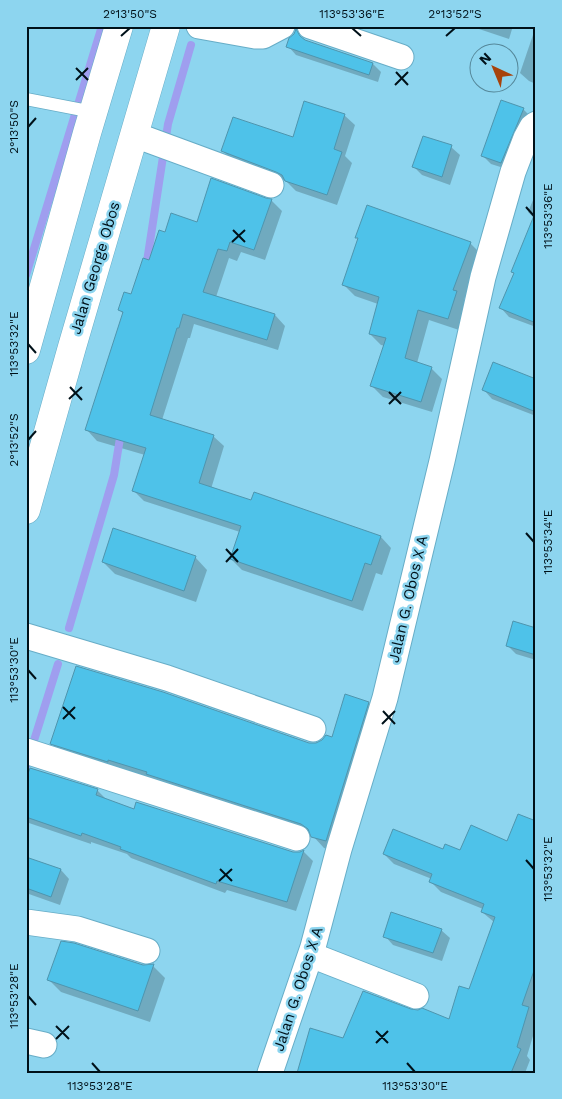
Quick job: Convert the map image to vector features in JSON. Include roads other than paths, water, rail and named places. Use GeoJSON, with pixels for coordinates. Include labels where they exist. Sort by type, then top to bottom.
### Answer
{"type":"FeatureCollection","features":[{"type":"Feature","properties":{"kind":"main road"},"geometry":{"type":"LineString","coordinates":[[28,340],[118,26]]}},
{"type":"Feature","properties":{"kind":"main road","name":"Jalan George Obos"},"geometry":{"type":"LineString","coordinates":[[26,510],[166,26]]}},
{"type":"Feature","properties":{"kind":"street"},"geometry":{"type":"LineString","coordinates":[[199,26],[255,36],[263,36],[282,26]]}},
{"type":"Feature","properties":{"kind":"street"},"geometry":{"type":"LineString","coordinates":[[310,26],[401,57]]}},
{"type":"Feature","properties":{"kind":"street","name":"Jalan G. Obos X A"},"geometry":{"type":"LineString","coordinates":[[270,1073],[311,955],[339,849],[385,698],[442,461],[483,277],[513,172],[526,138],[532,127],[536,124]]}},
{"type":"Feature","properties":{"kind":"street"},"geometry":{"type":"LineString","coordinates":[[135,135],[271,185]]}},
{"type":"Feature","properties":{"kind":"street"},"geometry":{"type":"LineString","coordinates":[[26,636],[167,678],[314,729]]}},
{"type":"Feature","properties":{"kind":"street"},"geometry":{"type":"LineString","coordinates":[[26,751],[297,838]]}},
{"type":"Feature","properties":{"kind":"street"},"geometry":{"type":"LineString","coordinates":[[26,922],[77,929],[147,951]]}},
{"type":"Feature","properties":{"kind":"street"},"geometry":{"type":"LineString","coordinates":[[311,955],[416,996]]}},
{"type":"Feature","properties":{"kind":"lane"},"geometry":{"type":"LineString","coordinates":[[26,99],[93,112]]}},
{"type":"Feature","properties":{"kind":"waterway"},"geometry":{"type":"LineString","coordinates":[[26,275],[102,26]]}},
{"type":"Feature","properties":{"kind":"waterway"},"geometry":{"type":"LineString","coordinates":[[146,268],[168,124],[191,45]]}},
{"type":"Feature","properties":{"kind":"waterway"},"geometry":{"type":"LineString","coordinates":[[69,628],[114,475],[121,432]]}},
{"type":"Feature","properties":{"kind":"waterway"},"geometry":{"type":"LineString","coordinates":[[26,766],[58,664]]}}]}
